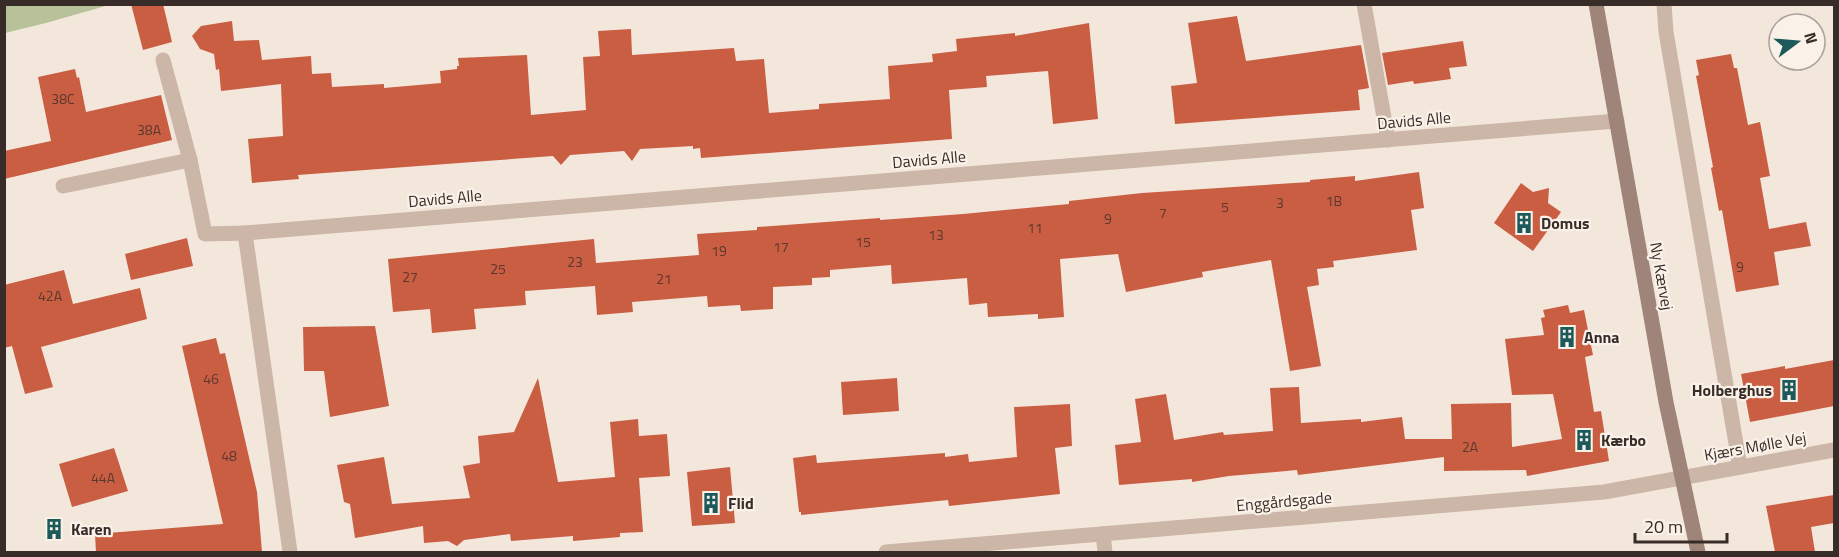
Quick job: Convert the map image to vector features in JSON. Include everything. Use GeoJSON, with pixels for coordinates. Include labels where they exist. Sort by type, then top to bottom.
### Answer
{"type":"FeatureCollection","features":[{"type":"Feature","properties":{"kind":"street"},"geometry":{"type":"LineString","coordinates":[[1364,4],[1388,140]]}},
{"type":"Feature","properties":{"kind":"street","name":"Ny Kærvej"},"geometry":{"type":"LineString","coordinates":[[1596,4],[1666,402],[1698,552]]}},
{"type":"Feature","properties":{"kind":"street"},"geometry":{"type":"LineString","coordinates":[[1664,4],[1666,32],[1740,467]]}},
{"type":"Feature","properties":{"kind":"street","name":"Davids Alle"},"geometry":{"type":"LineString","coordinates":[[164,60],[190,160],[204,234],[1617,121]]}},
{"type":"Feature","properties":{"kind":"street"},"geometry":{"type":"LineString","coordinates":[[63,186],[190,160]]}},
{"type":"Feature","properties":{"kind":"street"},"geometry":{"type":"LineString","coordinates":[[245,232],[290,552]]}},
{"type":"Feature","properties":{"kind":"street","name":"Kjærs Mølle Vej"},"geometry":{"type":"LineString","coordinates":[[1683,477],[1834,450]]}},
{"type":"Feature","properties":{"kind":"street","name":"Enggårdsgade"},"geometry":{"type":"LineString","coordinates":[[886,552],[1604,492],[1683,477]]}},
{"type":"Feature","properties":{"kind":"street"},"geometry":{"type":"LineString","coordinates":[[1103,534],[1105,552]]}},
{"type":"Feature","properties":{"kind":"green space"},"geometry":{"type":"Polygon","coordinates":[[[5,4],[109,5],[5,33],[5,4]]]}},
{"type":"Feature","properties":{"kind":"building"},"geometry":{"type":"Polygon","coordinates":[[[131,4],[163,4],[172,42],[143,50],[131,4]]]}},
{"type":"Feature","properties":{"kind":"building"},"geometry":{"type":"Polygon","coordinates":[[[1237,16],[1246,61],[1361,45],[1369,88],[1358,90],[1360,110],[1175,124],[1171,86],[1197,83],[1188,23],[1237,16]]]}},
{"type":"Feature","properties":{"kind":"building"},"geometry":{"type":"Polygon","coordinates":[[[232,21],[234,41],[259,40],[262,60],[311,56],[312,74],[331,73],[332,87],[384,84],[384,88],[441,83],[440,71],[457,69],[458,58],[527,55],[531,115],[586,110],[583,57],[600,56],[598,31],[631,29],[632,55],[734,48],[736,61],[764,59],[769,113],[819,109],[819,104],[890,99],[888,66],[933,62],[932,54],[957,51],[956,39],[1015,33],[1015,36],[1089,23],[1098,119],[1053,124],[1048,71],[986,76],[987,87],[949,90],[952,139],[701,158],[700,148],[693,149],[693,146],[640,149],[632,161],[624,151],[570,155],[561,165],[553,156],[298,175],[299,179],[252,183],[248,139],[283,136],[281,84],[221,91],[219,69],[216,70],[214,54],[200,49],[192,36],[201,26],[232,21]]]}},
{"type":"Feature","properties":{"kind":"building"},"geometry":{"type":"Polygon","coordinates":[[[1463,41],[1467,66],[1449,68],[1451,79],[1388,85],[1382,53],[1463,41]]]}},
{"type":"Feature","properties":{"kind":"building"},"geometry":{"type":"Polygon","coordinates":[[[1731,54],[1734,68],[1737,68],[1748,125],[1760,122],[1770,176],[1760,178],[1769,229],[1806,222],[1811,246],[1774,252],[1779,285],[1736,292],[1722,210],[1719,211],[1711,168],[1713,167],[1696,76],[1699,75],[1696,60],[1731,54]]]}},
{"type":"Feature","properties":{"kind":"building"},"geometry":{"type":"Polygon","coordinates":[[[75,69],[77,78],[79,77],[86,112],[161,95],[172,140],[4,179],[4,151],[51,141],[38,77],[75,69]]]}},
{"type":"Feature","properties":{"kind":"building"},"geometry":{"type":"Polygon","coordinates":[[[1419,172],[1424,208],[1411,210],[1417,250],[1333,261],[1334,267],[1317,269],[1319,285],[1307,287],[1321,366],[1290,371],[1271,260],[1202,272],[1203,277],[1126,292],[1118,254],[1060,259],[1064,317],[1038,319],[1038,314],[988,317],[987,303],[969,305],[967,278],[892,284],[891,265],[830,270],[830,277],[812,278],[812,285],[773,287],[773,309],[741,311],[740,305],[708,307],[707,296],[632,302],[633,312],[597,315],[595,286],[525,291],[526,305],[474,309],[476,329],[432,333],[430,309],[393,312],[388,259],[594,239],[596,263],[699,255],[697,234],[757,230],[757,227],[963,214],[1069,204],[1069,201],[1142,193],[1310,182],[1310,180],[1355,176],[1355,181],[1419,172]]]}},
{"type":"Feature","properties":{"kind":"building","name":"Domus"},"geometry":{"type":"Polygon","coordinates":[[[1521,183],[1533,192],[1549,188],[1548,203],[1561,212],[1533,251],[1494,223],[1521,183]]]}},
{"type":"Feature","properties":{"kind":"building"},"geometry":{"type":"Polygon","coordinates":[[[187,238],[193,266],[131,280],[125,254],[187,238]]]}},
{"type":"Feature","properties":{"kind":"building"},"geometry":{"type":"Polygon","coordinates":[[[64,270],[73,304],[140,288],[147,319],[41,347],[53,387],[25,394],[12,346],[4,348],[4,285],[64,270]]]}},
{"type":"Feature","properties":{"kind":"building"},"geometry":{"type":"Polygon","coordinates":[[[1568,305],[1570,313],[1584,310],[1593,355],[1585,357],[1594,412],[1601,411],[1609,461],[1527,476],[1526,470],[1444,471],[1444,457],[1298,475],[1297,470],[1192,482],[1192,479],[1119,485],[1115,445],[1141,442],[1135,399],[1166,394],[1174,440],[1223,432],[1224,435],[1273,431],[1270,388],[1299,387],[1301,423],[1361,419],[1361,422],[1402,417],[1405,439],[1452,439],[1451,404],[1511,403],[1512,447],[1562,439],[1553,394],[1512,395],[1505,339],[1544,335],[1541,318],[1545,317],[1543,310],[1568,305]]]}},
{"type":"Feature","properties":{"kind":"building"},"geometry":{"type":"Polygon","coordinates":[[[375,326],[389,406],[330,417],[324,371],[304,371],[303,327],[375,326]]]}},
{"type":"Feature","properties":{"kind":"building"},"geometry":{"type":"Polygon","coordinates":[[[216,338],[220,354],[225,353],[257,492],[262,552],[96,552],[95,534],[223,524],[182,346],[216,338]]]}},
{"type":"Feature","properties":{"kind":"building","name":"Holberghus"},"geometry":{"type":"Polygon","coordinates":[[[1834,360],[1834,406],[1750,422],[1741,374],[1834,360]]]}},
{"type":"Feature","properties":{"kind":"building"},"geometry":{"type":"Polygon","coordinates":[[[538,378],[558,482],[615,477],[610,422],[638,419],[639,436],[667,434],[670,476],[639,478],[643,532],[620,533],[620,537],[573,541],[573,536],[511,541],[510,534],[464,540],[457,546],[448,541],[424,543],[423,526],[355,538],[350,504],[344,502],[337,465],[384,457],[392,504],[470,498],[463,466],[480,463],[478,436],[514,432],[538,378]]]}},
{"type":"Feature","properties":{"kind":"building"},"geometry":{"type":"Polygon","coordinates":[[[897,378],[899,411],[843,415],[841,382],[897,378]]]}},
{"type":"Feature","properties":{"kind":"building"},"geometry":{"type":"Polygon","coordinates":[[[1070,404],[1072,446],[1055,448],[1060,494],[949,506],[948,500],[801,515],[799,512],[793,458],[816,455],[817,463],[945,453],[945,457],[968,454],[969,462],[1017,457],[1014,407],[1070,404]]]}},
{"type":"Feature","properties":{"kind":"building"},"geometry":{"type":"Polygon","coordinates":[[[114,448],[128,491],[72,507],[59,464],[114,448]]]}},
{"type":"Feature","properties":{"kind":"building","name":"Flid"},"geometry":{"type":"Polygon","coordinates":[[[730,467],[735,523],[692,526],[687,472],[730,467]]]}},
{"type":"Feature","properties":{"kind":"building"},"geometry":{"type":"Polygon","coordinates":[[[1834,495],[1834,523],[1811,527],[1815,552],[1775,552],[1766,506],[1834,495]]]}},
{"type":"Feature","properties":{"kind":"place","name":"Domus"},"geometry":{"type":"Point","coordinates":[1524,223]}},
{"type":"Feature","properties":{"kind":"place","name":"Anna"},"geometry":{"type":"Point","coordinates":[1567,337]}},
{"type":"Feature","properties":{"kind":"place","name":"Holberghus"},"geometry":{"type":"Point","coordinates":[1789,390]}},
{"type":"Feature","properties":{"kind":"place","name":"Kærbo"},"geometry":{"type":"Point","coordinates":[1584,440]}},
{"type":"Feature","properties":{"kind":"place","name":"Flid"},"geometry":{"type":"Point","coordinates":[711,503]}},
{"type":"Feature","properties":{"kind":"place","name":"Karen"},"geometry":{"type":"Point","coordinates":[54,529]}}]}
